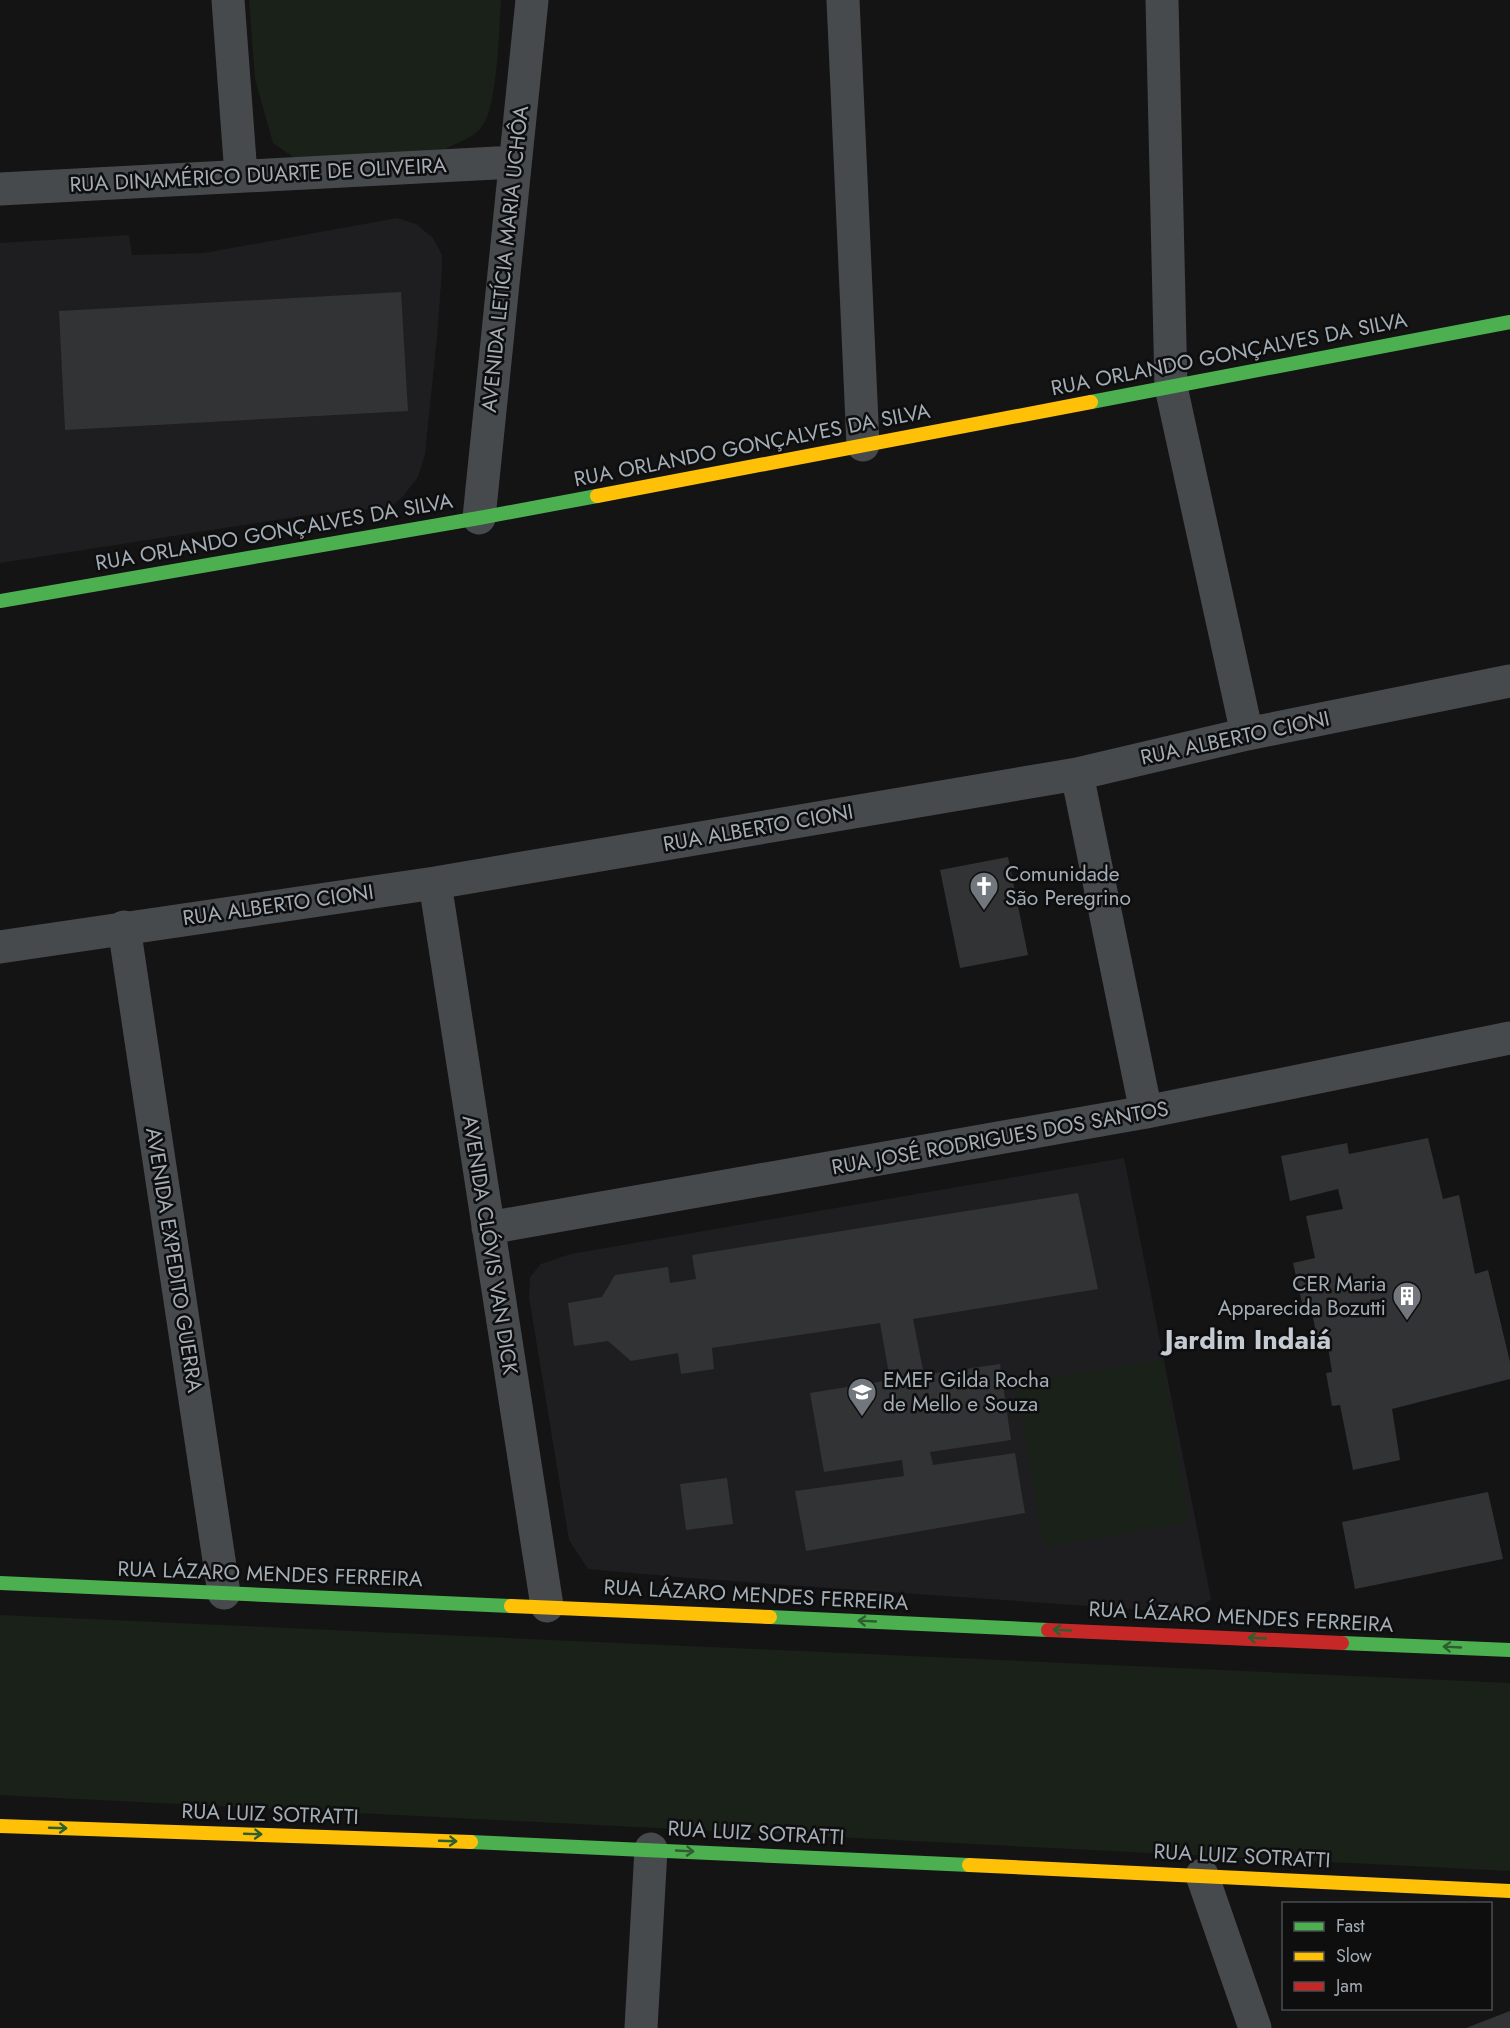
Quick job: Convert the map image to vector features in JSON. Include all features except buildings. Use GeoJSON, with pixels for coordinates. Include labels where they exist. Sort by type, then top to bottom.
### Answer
{"type":"FeatureCollection","features":[{"type":"Feature","properties":{"kind":"main road","name":"RUA ORLANDO GONÇALVES DA SILVA"},"geometry":{"type":"LineString","coordinates":[[0,601],[479,518],[1510,322]]}},
{"type":"Feature","properties":{"kind":"main road","name":"RUA LÁZARO MENDES FERREIRA"},"geometry":{"type":"LineString","coordinates":[[0,1583],[1510,1650]]}},
{"type":"Feature","properties":{"kind":"main road","name":"RUA LUIZ SOTRATTI"},"geometry":{"type":"LineString","coordinates":[[0,1826],[651,1849],[1510,1891]]}},
{"type":"Feature","properties":{"kind":"street"},"geometry":{"type":"LineString","coordinates":[[228,0],[241,175]]}},
{"type":"Feature","properties":{"kind":"street","name":"AVENIDA LETÍCIA MARIA UCHÔA"},"geometry":{"type":"LineString","coordinates":[[479,518],[532,0]]}},
{"type":"Feature","properties":{"kind":"street"},"geometry":{"type":"LineString","coordinates":[[843,0],[863,445]]}},
{"type":"Feature","properties":{"kind":"street"},"geometry":{"type":"LineString","coordinates":[[1162,0],[1171,387],[1247,734]]}},
{"type":"Feature","properties":{"kind":"street","name":"RUA DINAMÉRICO DUARTE DE OLIVEIRA"},"geometry":{"type":"LineString","coordinates":[[0,189],[515,162]]}},
{"type":"Feature","properties":{"kind":"street","name":"RUA ALBERTO CIONI"},"geometry":{"type":"LineString","coordinates":[[0,947],[435,882],[1077,774],[1247,734],[1510,681]]}},
{"type":"Feature","properties":{"kind":"street"},"geometry":{"type":"LineString","coordinates":[[1077,774],[1146,1112]]}},
{"type":"Feature","properties":{"kind":"street","name":"AVENIDA CLÓVIS VAN DICK"},"geometry":{"type":"LineString","coordinates":[[435,882],[547,1606]]}},
{"type":"Feature","properties":{"kind":"street","name":"AVENIDA EXPEDITO GUERRA"},"geometry":{"type":"LineString","coordinates":[[124,927],[224,1593]]}},
{"type":"Feature","properties":{"kind":"street","name":"RUA JOSÉ RODRIGUES DOS SANTOS"},"geometry":{"type":"LineString","coordinates":[[488,1228],[1146,1112],[1510,1038]]}},
{"type":"Feature","properties":{"kind":"street"},"geometry":{"type":"LineString","coordinates":[[641,2028],[651,1849]]}},
{"type":"Feature","properties":{"kind":"street"},"geometry":{"type":"LineString","coordinates":[[1202,1875],[1255,2028]]}},
{"type":"Feature","properties":{"kind":"shaded area"},"geometry":{"type":"Polygon","coordinates":[[[249,0],[501,0],[497,67],[487,118],[473,135],[445,149],[319,162],[296,159],[273,143],[255,79],[249,0]]]}},
{"type":"Feature","properties":{"kind":"shaded area"},"geometry":{"type":"Polygon","coordinates":[[[397,218],[416,224],[433,238],[442,255],[442,269],[425,454],[418,477],[391,507],[308,515],[0,563],[0,243],[129,235],[132,255],[204,253],[397,218]]]}},
{"type":"Feature","properties":{"kind":"shaded area","name":"EMEF Gilda Rocha de Mello e Souza"},"geometry":{"type":"Polygon","coordinates":[[[1124,1158],[1211,1599],[1192,1612],[1173,1612],[588,1569],[569,1540],[529,1297],[530,1277],[541,1264],[571,1254],[1124,1158]]]}},
{"type":"Feature","properties":{"kind":"shaded area"},"geometry":{"type":"Polygon","coordinates":[[[1162,1359],[1189,1522],[1044,1547],[1016,1384],[1162,1359]]]}},
{"type":"Feature","properties":{"kind":"shaded area"},"geometry":{"type":"Polygon","coordinates":[[[0,1615],[1510,1683],[1510,1871],[0,1795],[0,1615]]]}},
{"type":"Feature","properties":{"kind":"traffic: fast"},"geometry":{"type":"LineString","coordinates":[[1091,402],[1510,322]]}},
{"type":"Feature","properties":{"kind":"traffic: fast"},"geometry":{"type":"LineString","coordinates":[[0,601],[597,496]]}},
{"type":"Feature","properties":{"kind":"traffic: fast"},"geometry":{"type":"LineString","coordinates":[[0,1583],[511,1606]]}},
{"type":"Feature","properties":{"kind":"traffic: fast"},"geometry":{"type":"LineString","coordinates":[[770,1617],[1048,1630]]}},
{"type":"Feature","properties":{"kind":"traffic: fast"},"geometry":{"type":"LineString","coordinates":[[1342,1643],[1510,1650]]}},
{"type":"Feature","properties":{"kind":"traffic: fast"},"geometry":{"type":"LineString","coordinates":[[471,1842],[969,1865]]}},
{"type":"Feature","properties":{"kind":"traffic: slow"},"geometry":{"type":"LineString","coordinates":[[597,496],[1091,402]]}},
{"type":"Feature","properties":{"kind":"traffic: slow"},"geometry":{"type":"LineString","coordinates":[[511,1606],[770,1617]]}},
{"type":"Feature","properties":{"kind":"traffic: slow"},"geometry":{"type":"LineString","coordinates":[[0,1826],[471,1842]]}},
{"type":"Feature","properties":{"kind":"traffic: slow"},"geometry":{"type":"LineString","coordinates":[[969,1865],[1510,1891]]}},
{"type":"Feature","properties":{"kind":"traffic: jam"},"geometry":{"type":"LineString","coordinates":[[1048,1630],[1342,1643]]}},
{"type":"Feature","properties":{"kind":"place","name":"Comunidade São Peregrino"},"geometry":{"type":"Point","coordinates":[984,912]}},
{"type":"Feature","properties":{"kind":"place","name":"CER Maria Apparecida Bozutti"},"geometry":{"type":"Point","coordinates":[1407,1322]}},
{"type":"Feature","properties":{"kind":"place","name":"EMEF Gilda Rocha de Mello e Souza"},"geometry":{"type":"Point","coordinates":[862,1418]}},
{"type":"Feature","properties":{"kind":"district","name":"Jardim Indaiá"},"geometry":{"type":"Point","coordinates":[1248,1339]}}]}
